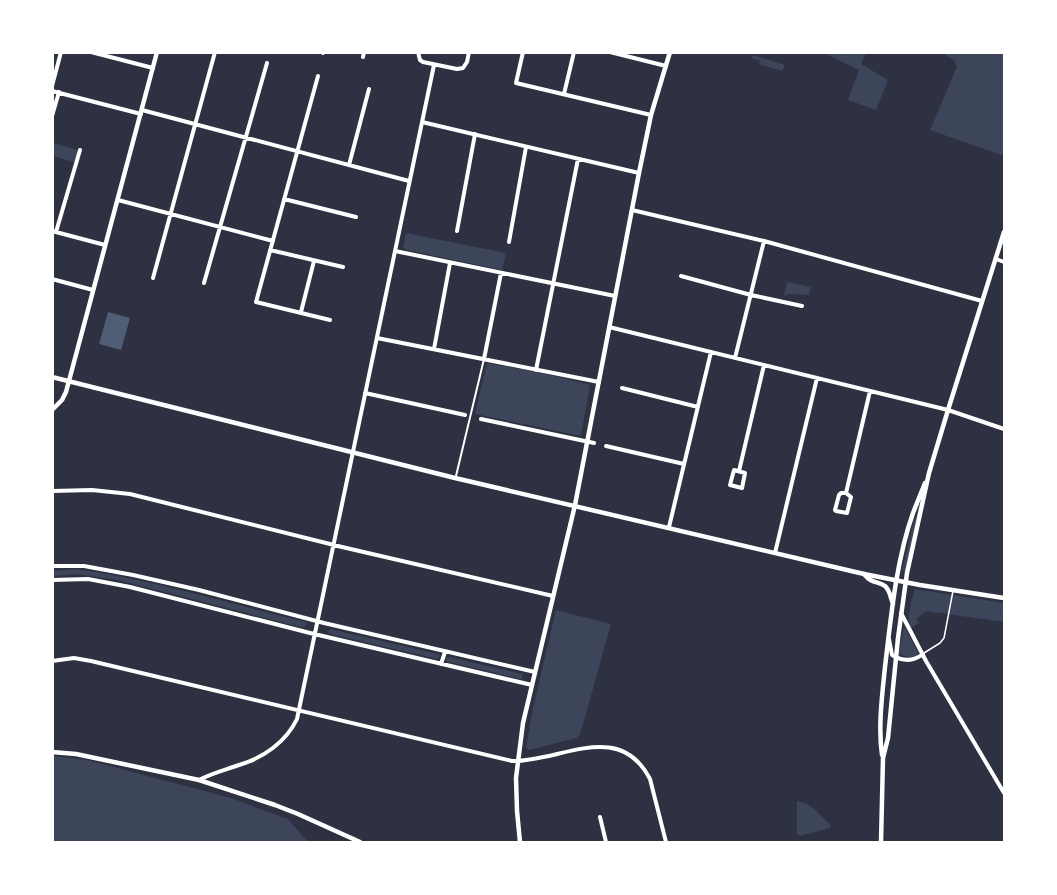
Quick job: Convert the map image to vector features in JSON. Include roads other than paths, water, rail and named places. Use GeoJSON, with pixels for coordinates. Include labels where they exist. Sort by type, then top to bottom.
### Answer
{"type":"FeatureCollection","features":[{"type":"Feature","properties":{"kind":"main road"},"geometry":{"type":"LineString","coordinates":[[52,410],[62,400],[69,381],[157,52]]}},
{"type":"Feature","properties":{"kind":"main road"},"geometry":{"type":"LineString","coordinates":[[520,843],[516,811],[518,761],[523,723],[575,505],[651,115],[670,52]]}},
{"type":"Feature","properties":{"kind":"main road"},"geometry":{"type":"LineString","coordinates":[[883,758],[888,738],[905,582],[929,473],[1005,232]]}},
{"type":"Feature","properties":{"kind":"main road"},"geometry":{"type":"LineString","coordinates":[[52,376],[455,478],[864,574],[1005,598]]}},
{"type":"Feature","properties":{"kind":"main road"},"geometry":{"type":"LineString","coordinates":[[881,843],[882,701],[893,605],[913,514],[929,473]]}},
{"type":"Feature","properties":{"kind":"main road"},"geometry":{"type":"LineString","coordinates":[[864,574],[869,580],[884,585],[888,589],[893,605]]}},
{"type":"Feature","properties":{"kind":"main road"},"geometry":{"type":"LineString","coordinates":[[52,752],[76,754],[199,780],[275,805],[360,843]]}},
{"type":"Feature","properties":{"kind":"street"},"geometry":{"type":"LineString","coordinates":[[52,86],[61,52]]}},
{"type":"Feature","properties":{"kind":"street"},"geometry":{"type":"LineString","coordinates":[[91,52],[107,54],[153,68]]}},
{"type":"Feature","properties":{"kind":"street"},"geometry":{"type":"LineString","coordinates":[[153,278],[214,52]]}},
{"type":"Feature","properties":{"kind":"street"},"geometry":{"type":"LineString","coordinates":[[418,52],[420,60],[457,69],[463,68],[469,52]]}},
{"type":"Feature","properties":{"kind":"street"},"geometry":{"type":"LineString","coordinates":[[523,52],[516,83],[651,115]]}},
{"type":"Feature","properties":{"kind":"street"},"geometry":{"type":"LineString","coordinates":[[564,94],[574,52]]}},
{"type":"Feature","properties":{"kind":"street"},"geometry":{"type":"LineString","coordinates":[[612,53],[666,66]]}},
{"type":"Feature","properties":{"kind":"street"},"geometry":{"type":"LineString","coordinates":[[204,283],[267,63]]}},
{"type":"Feature","properties":{"kind":"street"},"geometry":{"type":"LineString","coordinates":[[199,780],[210,774],[249,762],[275,746],[287,735],[299,710],[434,65]]}},
{"type":"Feature","properties":{"kind":"street"},"geometry":{"type":"LineString","coordinates":[[318,76],[256,302],[330,320]]}},
{"type":"Feature","properties":{"kind":"street"},"geometry":{"type":"LineString","coordinates":[[349,165],[369,89]]}},
{"type":"Feature","properties":{"kind":"street"},"geometry":{"type":"LineString","coordinates":[[52,91],[195,124],[409,181]]}},
{"type":"Feature","properties":{"kind":"street"},"geometry":{"type":"LineString","coordinates":[[52,116],[59,92]]}},
{"type":"Feature","properties":{"kind":"street"},"geometry":{"type":"LineString","coordinates":[[422,122],[639,173]]}},
{"type":"Feature","properties":{"kind":"street"},"geometry":{"type":"LineString","coordinates":[[456,231],[475,134]]}},
{"type":"Feature","properties":{"kind":"street"},"geometry":{"type":"LineString","coordinates":[[509,242],[526,147]]}},
{"type":"Feature","properties":{"kind":"street"},"geometry":{"type":"LineString","coordinates":[[80,150],[54,232],[105,245]]}},
{"type":"Feature","properties":{"kind":"street"},"geometry":{"type":"LineString","coordinates":[[536,370],[578,159]]}},
{"type":"Feature","properties":{"kind":"street"},"geometry":{"type":"LineString","coordinates":[[284,199],[356,217]]}},
{"type":"Feature","properties":{"kind":"street"},"geometry":{"type":"LineString","coordinates":[[117,201],[273,241]]}},
{"type":"Feature","properties":{"kind":"street"},"geometry":{"type":"LineString","coordinates":[[632,210],[764,241],[982,301]]}},
{"type":"Feature","properties":{"kind":"street"},"geometry":{"type":"LineString","coordinates":[[735,358],[764,241]]}},
{"type":"Feature","properties":{"kind":"street"},"geometry":{"type":"LineString","coordinates":[[270,250],[343,267]]}},
{"type":"Feature","properties":{"kind":"street"},"geometry":{"type":"LineString","coordinates":[[395,251],[615,296]]}},
{"type":"Feature","properties":{"kind":"street"},"geometry":{"type":"LineString","coordinates":[[301,312],[314,260]]}},
{"type":"Feature","properties":{"kind":"street"},"geometry":{"type":"LineString","coordinates":[[996,260],[1005,262]]}},
{"type":"Feature","properties":{"kind":"street"},"geometry":{"type":"LineString","coordinates":[[434,349],[450,263]]}},
{"type":"Feature","properties":{"kind":"street"},"geometry":{"type":"LineString","coordinates":[[455,478],[484,359],[501,273]]}},
{"type":"Feature","properties":{"kind":"street"},"geometry":{"type":"LineString","coordinates":[[681,276],[802,306]]}},
{"type":"Feature","properties":{"kind":"street"},"geometry":{"type":"LineString","coordinates":[[52,279],[93,290]]}},
{"type":"Feature","properties":{"kind":"street"},"geometry":{"type":"LineString","coordinates":[[609,327],[948,410],[1005,429]]}},
{"type":"Feature","properties":{"kind":"street"},"geometry":{"type":"LineString","coordinates":[[377,338],[599,382]]}},
{"type":"Feature","properties":{"kind":"street"},"geometry":{"type":"LineString","coordinates":[[669,527],[711,352]]}},
{"type":"Feature","properties":{"kind":"street"},"geometry":{"type":"LineString","coordinates":[[739,471],[764,365]]}},
{"type":"Feature","properties":{"kind":"street"},"geometry":{"type":"LineString","coordinates":[[775,553],[817,378]]}},
{"type":"Feature","properties":{"kind":"street"},"geometry":{"type":"LineString","coordinates":[[622,388],[698,406]]}},
{"type":"Feature","properties":{"kind":"street"},"geometry":{"type":"LineString","coordinates":[[846,494],[870,391]]}},
{"type":"Feature","properties":{"kind":"street"},"geometry":{"type":"LineString","coordinates":[[365,393],[465,415]]}},
{"type":"Feature","properties":{"kind":"street"},"geometry":{"type":"LineString","coordinates":[[482,419],[594,444]]}},
{"type":"Feature","properties":{"kind":"street"},"geometry":{"type":"LineString","coordinates":[[606,446],[685,464]]}},
{"type":"Feature","properties":{"kind":"street"},"geometry":{"type":"LineString","coordinates":[[734,470],[739,471],[745,473],[742,488],[730,485],[734,470]]}},
{"type":"Feature","properties":{"kind":"street"},"geometry":{"type":"LineString","coordinates":[[52,491],[92,490],[130,494],[554,596]]}},
{"type":"Feature","properties":{"kind":"street"},"geometry":{"type":"LineString","coordinates":[[846,494],[851,497],[847,513],[836,511],[839,495],[846,494]]}},
{"type":"Feature","properties":{"kind":"street"},"geometry":{"type":"LineString","coordinates":[[52,566],[74,565],[133,575],[199,590],[317,622],[535,672]]}},
{"type":"Feature","properties":{"kind":"street"},"geometry":{"type":"LineString","coordinates":[[52,580],[79,578],[96,580],[532,685]]}},
{"type":"Feature","properties":{"kind":"street"},"geometry":{"type":"LineString","coordinates":[[901,613],[1005,793]]}},
{"type":"Feature","properties":{"kind":"street"},"geometry":{"type":"LineString","coordinates":[[889,636],[892,655],[910,661],[923,654]]}},
{"type":"Feature","properties":{"kind":"street"},"geometry":{"type":"LineString","coordinates":[[441,664],[445,652]]}},
{"type":"Feature","properties":{"kind":"street"},"geometry":{"type":"LineString","coordinates":[[52,661],[82,659],[512,761],[595,746],[610,747],[624,752],[639,764],[650,780],[666,843]]}},
{"type":"Feature","properties":{"kind":"street"},"geometry":{"type":"LineString","coordinates":[[600,817],[606,843]]}},
{"type":"Feature","properties":{"kind":"lane"},"geometry":{"type":"LineString","coordinates":[[923,654],[945,638],[954,590]]}}]}
